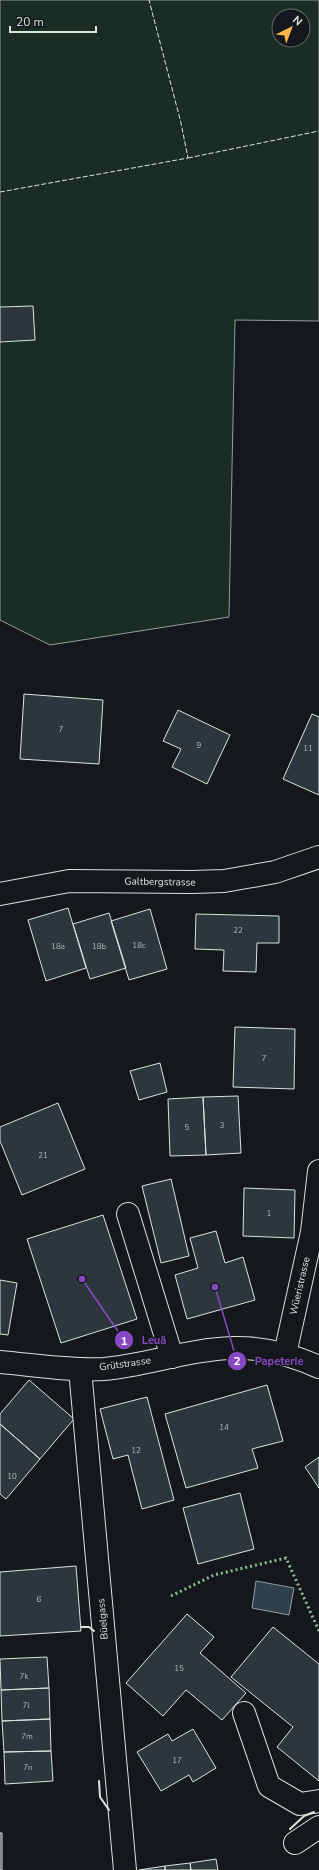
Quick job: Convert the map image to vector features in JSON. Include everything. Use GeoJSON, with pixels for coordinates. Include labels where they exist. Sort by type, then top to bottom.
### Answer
{"type":"FeatureCollection","features":[{"type":"Feature","properties":{"kind":"street","name":"Galtbergstrasse"},"geometry":{"type":"LineString","coordinates":[[0,894],[70,881],[224,881],[275,872],[319,857]]}},
{"type":"Feature","properties":{"kind":"street","name":"Wüeristrasse"},"geometry":{"type":"LineString","coordinates":[[285,1354],[312,1232],[319,1171]]}},
{"type":"Feature","properties":{"kind":"street"},"geometry":{"type":"LineString","coordinates":[[128,1214],[172,1357]]}},
{"type":"Feature","properties":{"kind":"street","name":"Grütstrasse"},"geometry":{"type":"LineString","coordinates":[[0,1362],[80,1369],[104,1369],[232,1348],[269,1350],[285,1354],[319,1367]]}},
{"type":"Feature","properties":{"kind":"street","name":"Büelgass"},"geometry":{"type":"LineString","coordinates":[[80,1369],[125,1870]]}},
{"type":"Feature","properties":{"kind":"street"},"geometry":{"type":"LineString","coordinates":[[244,1713],[269,1786],[300,1804],[319,1801]]}},
{"type":"Feature","properties":{"kind":"street"},"geometry":{"type":"LineString","coordinates":[[296,1843],[319,1827]]}},
{"type":"Feature","properties":{"kind":"green space"},"geometry":{"type":"Polygon","coordinates":[[[0,0],[319,0],[319,321],[235,320],[229,617],[50,645],[0,620],[0,0]]]}},
{"type":"Feature","properties":{"kind":"water"},"geometry":{"type":"Polygon","coordinates":[[[256,1581],[294,1588],[289,1615],[252,1608],[256,1581]]]}},
{"type":"Feature","properties":{"kind":"building"},"geometry":{"type":"Polygon","coordinates":[[[33,306],[35,340],[0,342],[0,307],[33,306]]]}},
{"type":"Feature","properties":{"kind":"building"},"geometry":{"type":"Polygon","coordinates":[[[24,694],[103,700],[99,764],[20,759],[24,694]]]}},
{"type":"Feature","properties":{"kind":"building"},"geometry":{"type":"Polygon","coordinates":[[[178,710],[230,735],[207,784],[172,767],[181,749],[163,741],[178,710]]]}},
{"type":"Feature","properties":{"kind":"building"},"geometry":{"type":"Polygon","coordinates":[[[312,714],[319,717],[319,795],[283,779],[312,714]]]}},
{"type":"Feature","properties":{"kind":"building"},"geometry":{"type":"Polygon","coordinates":[[[68,908],[86,968],[46,981],[28,920],[68,908]]]}},
{"type":"Feature","properties":{"kind":"building"},"geometry":{"type":"Polygon","coordinates":[[[150,909],[167,969],[129,980],[111,921],[150,909]]]}},
{"type":"Feature","properties":{"kind":"building"},"geometry":{"type":"Polygon","coordinates":[[[109,913],[126,968],[90,979],[73,924],[109,913]]]}},
{"type":"Feature","properties":{"kind":"building"},"geometry":{"type":"Polygon","coordinates":[[[196,914],[279,916],[279,943],[257,943],[256,972],[223,971],[224,950],[195,949],[196,914]]]}},
{"type":"Feature","properties":{"kind":"building"},"geometry":{"type":"Polygon","coordinates":[[[235,1027],[295,1029],[294,1089],[233,1087],[235,1027]]]}},
{"type":"Feature","properties":{"kind":"building"},"geometry":{"type":"Polygon","coordinates":[[[160,1063],[167,1092],[139,1100],[130,1071],[160,1063]]]}},
{"type":"Feature","properties":{"kind":"building"},"geometry":{"type":"Polygon","coordinates":[[[238,1096],[241,1153],[206,1155],[203,1097],[238,1096]]]}},
{"type":"Feature","properties":{"kind":"building"},"geometry":{"type":"Polygon","coordinates":[[[203,1097],[206,1155],[170,1156],[168,1099],[203,1097]]]}},
{"type":"Feature","properties":{"kind":"building"},"geometry":{"type":"Polygon","coordinates":[[[58,1103],[85,1169],[22,1195],[0,1141],[0,1127],[58,1103]]]}},
{"type":"Feature","properties":{"kind":"building"},"geometry":{"type":"Polygon","coordinates":[[[171,1179],[189,1256],[161,1263],[142,1186],[171,1179]]]}},
{"type":"Feature","properties":{"kind":"building"},"geometry":{"type":"Polygon","coordinates":[[[244,1188],[295,1190],[294,1238],[243,1236],[244,1188]]]}},
{"type":"Feature","properties":{"kind":"building"},"geometry":{"type":"Polygon","coordinates":[[[103,1215],[137,1319],[61,1343],[27,1239],[103,1215]]]}},
{"type":"Feature","properties":{"kind":"building"},"geometry":{"type":"Polygon","coordinates":[[[216,1231],[225,1263],[243,1257],[255,1300],[187,1319],[175,1275],[198,1268],[190,1238],[216,1231]]]}},
{"type":"Feature","properties":{"kind":"building"},"geometry":{"type":"Polygon","coordinates":[[[0,1280],[17,1283],[8,1335],[0,1334],[0,1280]]]}},
{"type":"Feature","properties":{"kind":"building"},"geometry":{"type":"Polygon","coordinates":[[[29,1380],[74,1419],[40,1459],[0,1424],[0,1414],[29,1380]]]}},
{"type":"Feature","properties":{"kind":"building"},"geometry":{"type":"Polygon","coordinates":[[[267,1385],[283,1441],[252,1449],[258,1468],[186,1488],[165,1414],[267,1385]]]}},
{"type":"Feature","properties":{"kind":"building"},"geometry":{"type":"Polygon","coordinates":[[[147,1397],[174,1500],[142,1509],[128,1455],[113,1459],[100,1409],[147,1397]]]}},
{"type":"Feature","properties":{"kind":"building"},"geometry":{"type":"Polygon","coordinates":[[[0,1424],[40,1459],[6,1499],[0,1494],[0,1424]]]}},
{"type":"Feature","properties":{"kind":"building"},"geometry":{"type":"Polygon","coordinates":[[[319,1457],[319,1488],[305,1467],[319,1457]]]}},
{"type":"Feature","properties":{"kind":"building"},"geometry":{"type":"Polygon","coordinates":[[[240,1493],[254,1549],[198,1564],[183,1508],[240,1493]]]}},
{"type":"Feature","properties":{"kind":"building"},"geometry":{"type":"Polygon","coordinates":[[[76,1566],[81,1631],[0,1636],[0,1572],[76,1566]]]}},
{"type":"Feature","properties":{"kind":"building"},"geometry":{"type":"Polygon","coordinates":[[[187,1614],[214,1637],[200,1653],[246,1693],[222,1720],[186,1690],[163,1716],[126,1683],[187,1614]]]}},
{"type":"Feature","properties":{"kind":"building"},"geometry":{"type":"Polygon","coordinates":[[[273,1627],[319,1664],[319,1781],[277,1747],[293,1727],[231,1677],[273,1627]]]}},
{"type":"Feature","properties":{"kind":"building"},"geometry":{"type":"Polygon","coordinates":[[[47,1657],[49,1688],[1,1690],[0,1659],[47,1657]]]}},
{"type":"Feature","properties":{"kind":"building"},"geometry":{"type":"Polygon","coordinates":[[[49,1688],[50,1719],[2,1721],[1,1690],[49,1688]]]}},
{"type":"Feature","properties":{"kind":"building"},"geometry":{"type":"Polygon","coordinates":[[[50,1719],[51,1751],[4,1752],[2,1721],[50,1719]]]}},
{"type":"Feature","properties":{"kind":"building"},"geometry":{"type":"Polygon","coordinates":[[[193,1729],[216,1768],[193,1782],[189,1775],[161,1791],[137,1752],[168,1734],[172,1741],[193,1729]]]}},
{"type":"Feature","properties":{"kind":"building"},"geometry":{"type":"Polygon","coordinates":[[[51,1751],[53,1781],[5,1784],[4,1752],[51,1751]]]}},
{"type":"Feature","properties":{"kind":"building"},"geometry":{"type":"Polygon","coordinates":[[[0,1833],[2,1833],[2,1870],[0,1870],[0,1833]]]}},
{"type":"Feature","properties":{"kind":"building"},"geometry":{"type":"Polygon","coordinates":[[[216,1859],[218,1870],[191,1870],[190,1863],[216,1859]]]}},
{"type":"Feature","properties":{"kind":"building"},"geometry":{"type":"Polygon","coordinates":[[[190,1863],[191,1870],[165,1870],[165,1866],[190,1863]]]}},
{"type":"Feature","properties":{"kind":"building"},"geometry":{"type":"Polygon","coordinates":[[[165,1866],[165,1870],[139,1870],[165,1866]]]}},
{"type":"Feature","properties":{"kind":"hedge"},"geometry":{"type":"LineString","coordinates":[[171,1596],[214,1575],[286,1558],[319,1631]]}},
{"type":"Feature","properties":{"kind":"fence"},"geometry":{"type":"LineString","coordinates":[[0,192],[188,158],[181,123],[149,0]]}},
{"type":"Feature","properties":{"kind":"fence"},"geometry":{"type":"LineString","coordinates":[[188,158],[319,131]]}},
{"type":"Feature","properties":{"kind":"wall"},"geometry":{"type":"LineString","coordinates":[[81,1627],[89,1627],[94,1631]]}},
{"type":"Feature","properties":{"kind":"wall"},"geometry":{"type":"LineString","coordinates":[[99,1781],[100,1797],[109,1810]]}},
{"type":"Feature","properties":{"kind":"wall"},"geometry":{"type":"LineString","coordinates":[[290,1829],[304,1816],[314,1812]]}},
{"type":"Feature","properties":{"kind":"place","name":"Leuä"},"geometry":{"type":"Point","coordinates":[82,1279]}},
{"type":"Feature","properties":{"kind":"place","name":"Papeterie"},"geometry":{"type":"Point","coordinates":[215,1287]}}]}
